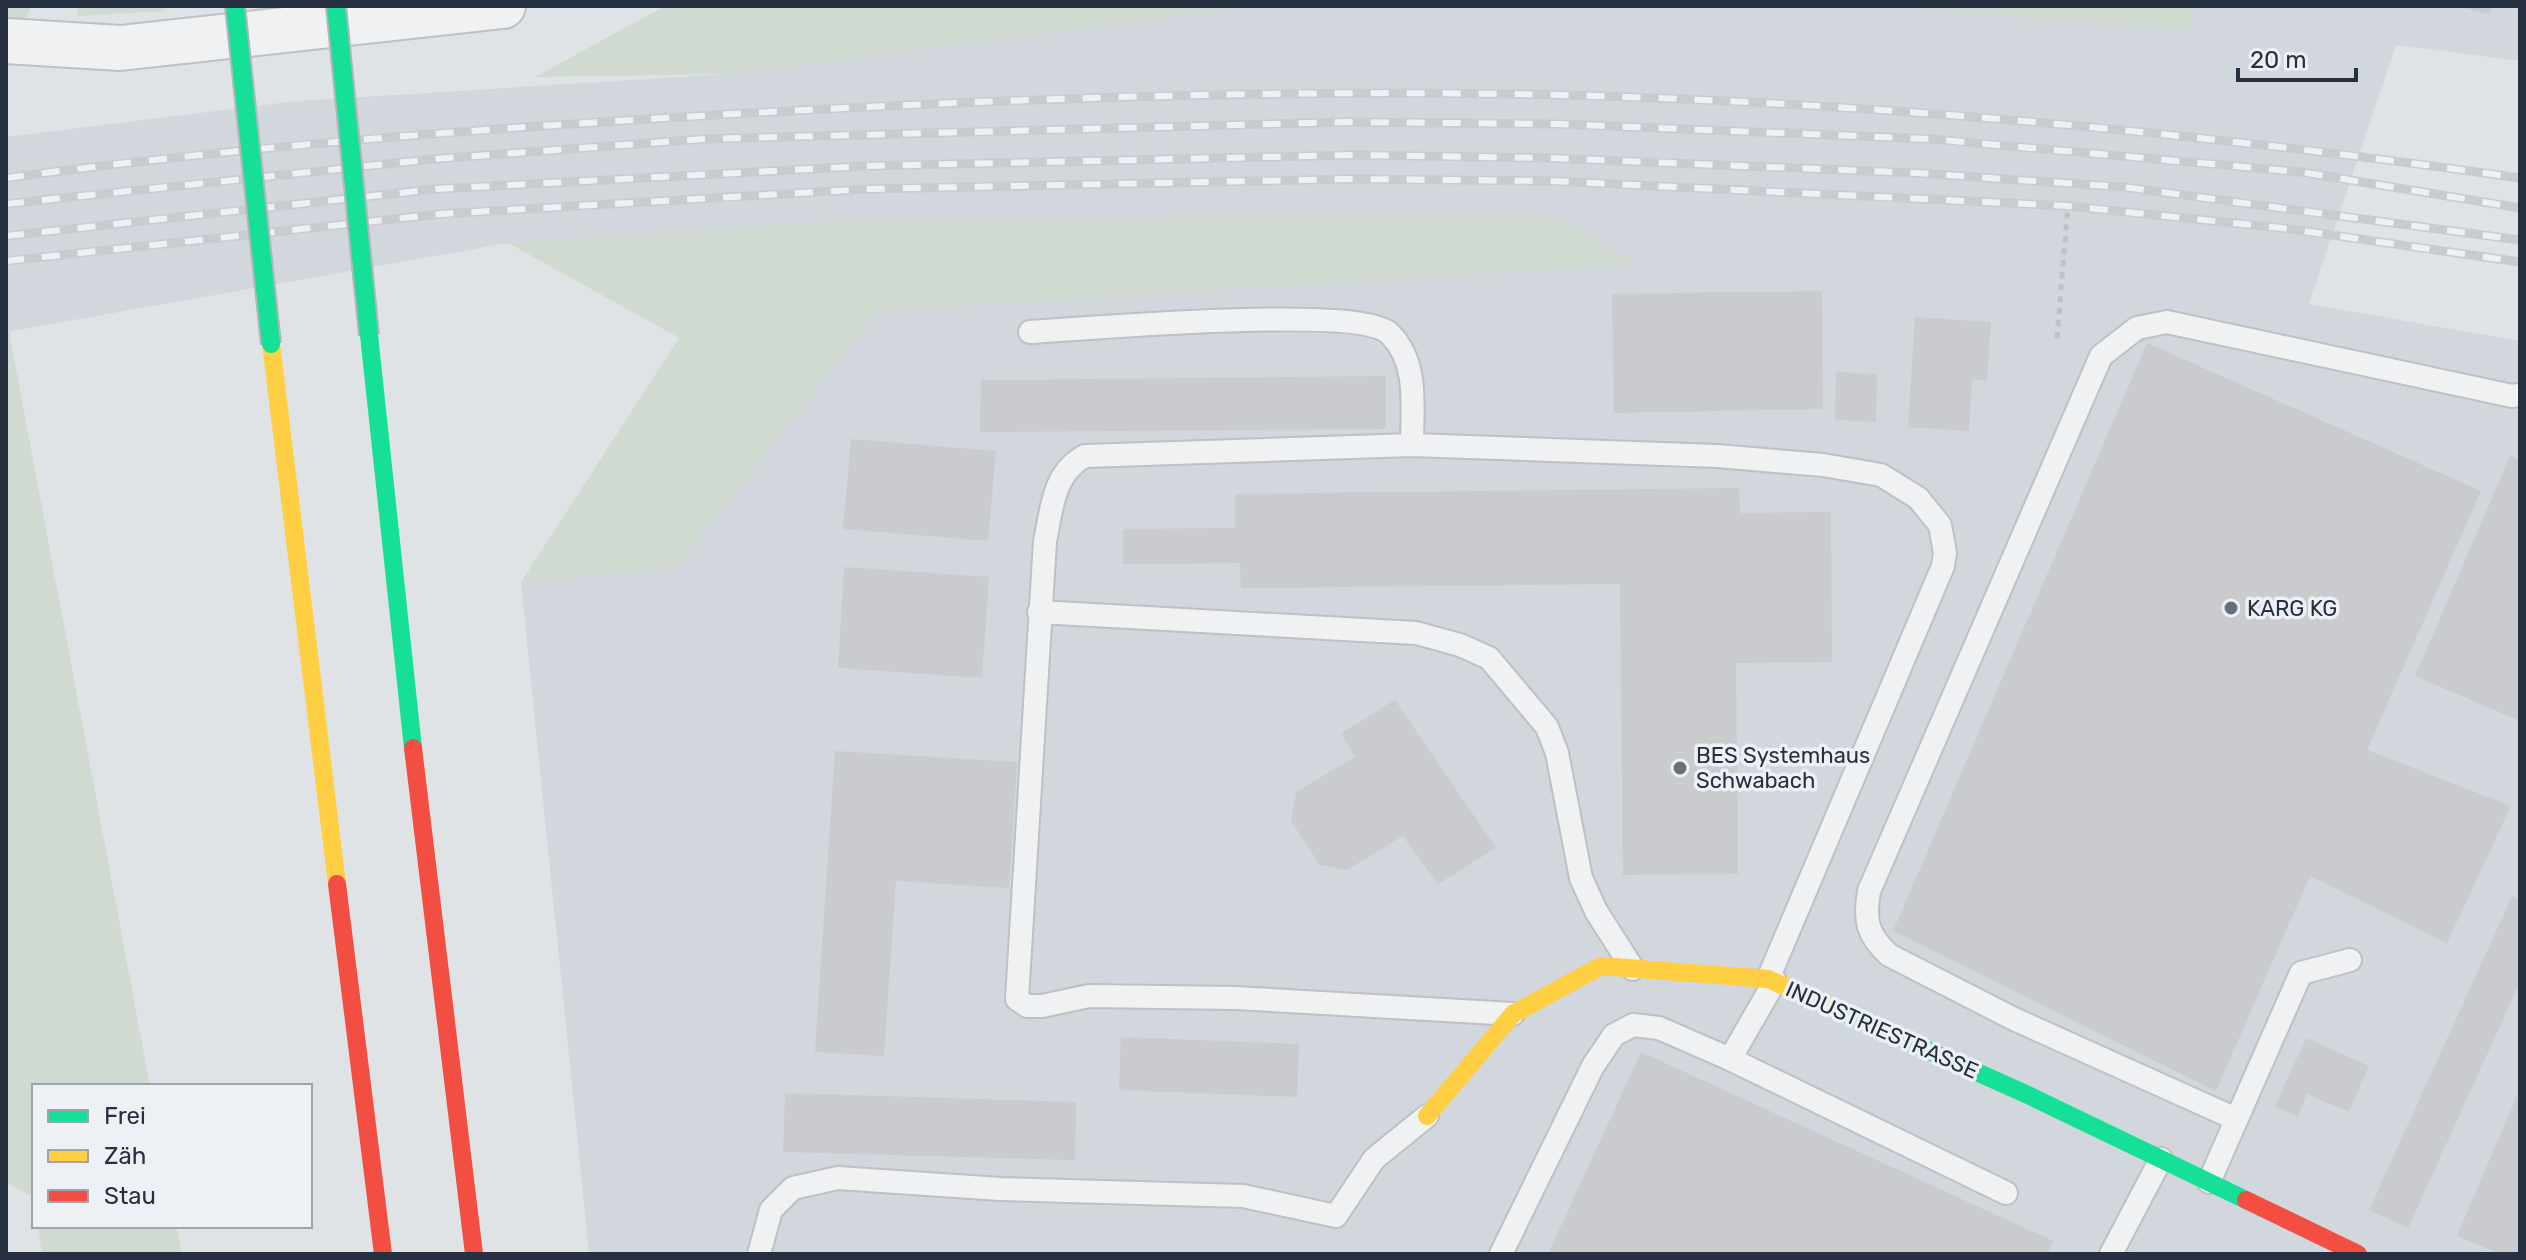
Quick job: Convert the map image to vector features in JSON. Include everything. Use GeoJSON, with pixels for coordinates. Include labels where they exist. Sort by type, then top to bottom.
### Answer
{"type":"FeatureCollection","features":[{"type":"Feature","properties":{"kind":"main road"},"geometry":{"type":"LineString","coordinates":[[235,6],[271,344],[383,1254]]}},
{"type":"Feature","properties":{"kind":"main road"},"geometry":{"type":"LineString","coordinates":[[336,6],[431,922],[474,1254]]}},
{"type":"Feature","properties":{"kind":"main road","name":"INDUSTRIESTRASSE"},"geometry":{"type":"LineString","coordinates":[[1427,1116],[1513,1014],[1601,966],[1772,980],[2161,1159],[2358,1254]]}},
{"type":"Feature","properties":{"kind":"street"},"geometry":{"type":"LineString","coordinates":[[6,41],[120,48],[494,7]]}},
{"type":"Feature","properties":{"kind":"lane"},"geometry":{"type":"LineString","coordinates":[[1030,332],[1241,320],[1367,323],[1388,331],[1404,352],[1412,383],[1412,445]]}},
{"type":"Feature","properties":{"kind":"lane"},"geometry":{"type":"LineString","coordinates":[[2236,1119],[2014,1019],[1889,955],[1871,939],[1865,915],[1869,891],[2101,356],[2125,337],[2137,328],[2167,322],[2512,396],[2520,395]]}},
{"type":"Feature","properties":{"kind":"lane"},"geometry":{"type":"LineString","coordinates":[[1513,1014],[1236,998],[1089,996],[1042,1006],[1027,1006],[1017,999],[1045,541],[1058,482],[1069,465],[1085,456],[1412,445],[1717,456],[1823,465],[1881,475],[1931,509],[1943,534],[1943,566],[1772,980],[1730,1059]]}},
{"type":"Feature","properties":{"kind":"lane"},"geometry":{"type":"LineString","coordinates":[[1039,612],[1416,633],[1460,645],[1489,658],[1547,727],[1557,753],[1581,878],[1596,911],[1633,969]]}},
{"type":"Feature","properties":{"kind":"lane"},"geometry":{"type":"LineString","coordinates":[[2209,1182],[2301,973],[2350,960]]}},
{"type":"Feature","properties":{"kind":"lane"},"geometry":{"type":"LineString","coordinates":[[1501,1254],[1593,1066],[1614,1035],[1633,1025],[1659,1028],[1730,1059],[2006,1193]]}},
{"type":"Feature","properties":{"kind":"lane"},"geometry":{"type":"LineString","coordinates":[[759,1254],[771,1210],[793,1188],[838,1178],[1000,1189],[1243,1196],[1336,1216],[1374,1159],[1427,1116]]}},
{"type":"Feature","properties":{"kind":"lane"},"geometry":{"type":"LineString","coordinates":[[2111,1254],[2161,1159]]}},
{"type":"Feature","properties":{"kind":"path"},"geometry":{"type":"LineString","coordinates":[[2057,338],[2068,206]]}},
{"type":"Feature","properties":{"kind":"shaded area"},"geometry":{"type":"Polygon","coordinates":[[[6,6],[32,6],[6,56],[6,6]]]}},
{"type":"Feature","properties":{"kind":"shaded area"},"geometry":{"type":"Polygon","coordinates":[[[77,6],[164,6],[165,11],[78,16],[77,6]]]}},
{"type":"Feature","properties":{"kind":"shaded area"},"geometry":{"type":"Polygon","coordinates":[[[665,6],[1257,6],[728,74],[535,77],[665,6]]]}},
{"type":"Feature","properties":{"kind":"shaded area"},"geometry":{"type":"Polygon","coordinates":[[[1257,6],[1863,6],[2188,29],[2194,6],[2520,6],[2520,61],[2396,45],[2309,304],[2520,341],[2520,1254],[589,1254],[521,582],[677,567],[877,311],[1634,263],[884,218],[508,243],[6,332],[6,137],[297,101],[728,74],[1257,6]]]}},
{"type":"Feature","properties":{"kind":"shaded area"},"geometry":{"type":"Polygon","coordinates":[[[1863,6],[2194,6],[2189,29],[1863,6]]]}},
{"type":"Feature","properties":{"kind":"shaded area"},"geometry":{"type":"Polygon","coordinates":[[[1556,215],[1635,264],[877,311],[677,567],[521,582],[679,338],[508,243],[884,218],[1556,215]]]}},
{"type":"Feature","properties":{"kind":"shaded area"},"geometry":{"type":"Polygon","coordinates":[[[9,331],[150,1084],[32,1084],[32,1197],[6,1182],[6,332],[9,331]]]}},
{"type":"Feature","properties":{"kind":"shaded area"},"geometry":{"type":"Polygon","coordinates":[[[38,1228],[176,1228],[182,1254],[42,1254],[38,1228]]]}},
{"type":"Feature","properties":{"kind":"building"},"geometry":{"type":"Polygon","coordinates":[[[2453,6],[2491,6],[2490,14],[2453,6]]]}},
{"type":"Feature","properties":{"kind":"building"},"geometry":{"type":"Polygon","coordinates":[[[1822,291],[1823,409],[1614,413],[1612,294],[1822,291]]]}},
{"type":"Feature","properties":{"kind":"building"},"geometry":{"type":"Polygon","coordinates":[[[1915,317],[1991,322],[1987,380],[1972,379],[1969,431],[1908,427],[1915,317]]]}},
{"type":"Feature","properties":{"kind":"building","name":"KARG KG"},"geometry":{"type":"Polygon","coordinates":[[[2147,343],[2481,491],[2367,750],[2511,806],[2447,943],[2310,876],[2216,1091],[1893,931],[2147,343]]]}},
{"type":"Feature","properties":{"kind":"building"},"geometry":{"type":"Polygon","coordinates":[[[1836,372],[1877,374],[1876,422],[1835,420],[1836,372]]]}},
{"type":"Feature","properties":{"kind":"building"},"geometry":{"type":"Polygon","coordinates":[[[1386,376],[1386,429],[980,432],[981,380],[1386,376]]]}},
{"type":"Feature","properties":{"kind":"building"},"geometry":{"type":"Polygon","coordinates":[[[851,439],[996,451],[988,541],[843,529],[851,439]]]}},
{"type":"Feature","properties":{"kind":"building"},"geometry":{"type":"Polygon","coordinates":[[[2510,456],[2520,460],[2520,721],[2415,676],[2510,456]]]}},
{"type":"Feature","properties":{"kind":"building","name":"BES Systemhaus Schwabach"},"geometry":{"type":"Polygon","coordinates":[[[1739,488],[1740,513],[1831,512],[1832,662],[1736,663],[1738,874],[1623,875],[1620,584],[1241,588],[1240,563],[1123,564],[1123,529],[1235,528],[1235,494],[1739,488]]]}},
{"type":"Feature","properties":{"kind":"building"},"geometry":{"type":"Polygon","coordinates":[[[844,567],[989,577],[982,678],[838,668],[844,567]]]}},
{"type":"Feature","properties":{"kind":"building"},"geometry":{"type":"Polygon","coordinates":[[[1395,700],[1496,848],[1438,884],[1403,836],[1347,870],[1320,865],[1291,821],[1296,792],[1355,757],[1341,733],[1395,700]]]}},
{"type":"Feature","properties":{"kind":"building"},"geometry":{"type":"Polygon","coordinates":[[[835,751],[1017,762],[1009,888],[896,881],[884,1056],[815,1052],[835,751]]]}},
{"type":"Feature","properties":{"kind":"building"},"geometry":{"type":"Polygon","coordinates":[[[2512,896],[2520,900],[2520,982],[2408,1228],[2369,1210],[2512,896]]]}},
{"type":"Feature","properties":{"kind":"building"},"geometry":{"type":"Polygon","coordinates":[[[1121,1037],[1299,1044],[1297,1097],[1119,1090],[1121,1037]]]}},
{"type":"Feature","properties":{"kind":"building"},"geometry":{"type":"Polygon","coordinates":[[[2306,1038],[2369,1066],[2349,1112],[2307,1094],[2298,1117],[2275,1106],[2306,1038]]]}},
{"type":"Feature","properties":{"kind":"building"},"geometry":{"type":"Polygon","coordinates":[[[1641,1052],[2053,1241],[2047,1254],[1548,1254],[1641,1052]]]}},
{"type":"Feature","properties":{"kind":"building"},"geometry":{"type":"Polygon","coordinates":[[[2520,1088],[2520,1254],[2500,1254],[2457,1236],[2520,1088]]]}},
{"type":"Feature","properties":{"kind":"building"},"geometry":{"type":"Polygon","coordinates":[[[785,1093],[1076,1102],[1075,1160],[783,1152],[785,1093]]]}},
{"type":"Feature","properties":{"kind":"railway"},"geometry":{"type":"LineString","coordinates":[[6,178],[285,147],[658,118],[1054,99],[1358,93],[1681,99],[1922,113],[2281,147],[2520,178]]}},
{"type":"Feature","properties":{"kind":"railway"},"geometry":{"type":"LineString","coordinates":[[6,204],[434,159],[704,139],[1348,122],[1557,124],[1931,139],[2301,172],[2520,208]]}},
{"type":"Feature","properties":{"kind":"railway"},"geometry":{"type":"LineString","coordinates":[[6,236],[436,189],[866,166],[1355,155],[1549,158],[1916,173],[2123,187],[2520,240]]}},
{"type":"Feature","properties":{"kind":"railway"},"geometry":{"type":"LineString","coordinates":[[6,261],[440,214],[868,189],[1352,179],[1551,181],[2068,206],[2282,228],[2520,262]]}},
{"type":"Feature","properties":{"kind":"traffic: fast"},"geometry":{"type":"LineString","coordinates":[[235,6],[271,344]]}},
{"type":"Feature","properties":{"kind":"traffic: fast"},"geometry":{"type":"LineString","coordinates":[[336,6],[369,335]]}},
{"type":"Feature","properties":{"kind":"traffic: fast"},"geometry":{"type":"LineString","coordinates":[[369,335],[413,748]]}},
{"type":"Feature","properties":{"kind":"traffic: fast"},"geometry":{"type":"LineString","coordinates":[[1838,1010],[2028,1095],[2246,1200]]}},
{"type":"Feature","properties":{"kind":"traffic: slow"},"geometry":{"type":"LineString","coordinates":[[271,344],[337,884]]}},
{"type":"Feature","properties":{"kind":"traffic: slow"},"geometry":{"type":"LineString","coordinates":[[1427,1116],[1513,1014],[1601,966],[1768,979],[1838,1010]]}},
{"type":"Feature","properties":{"kind":"traffic: jam"},"geometry":{"type":"LineString","coordinates":[[413,748],[474,1254]]}},
{"type":"Feature","properties":{"kind":"traffic: jam"},"geometry":{"type":"LineString","coordinates":[[337,884],[383,1254]]}},
{"type":"Feature","properties":{"kind":"traffic: jam"},"geometry":{"type":"LineString","coordinates":[[2246,1200],[2358,1254]]}},
{"type":"Feature","properties":{"kind":"place","name":"KARG KG"},"geometry":{"type":"Point","coordinates":[2231,608]}},
{"type":"Feature","properties":{"kind":"place","name":"BES Systemhaus Schwabach"},"geometry":{"type":"Point","coordinates":[1680,768]}}]}
